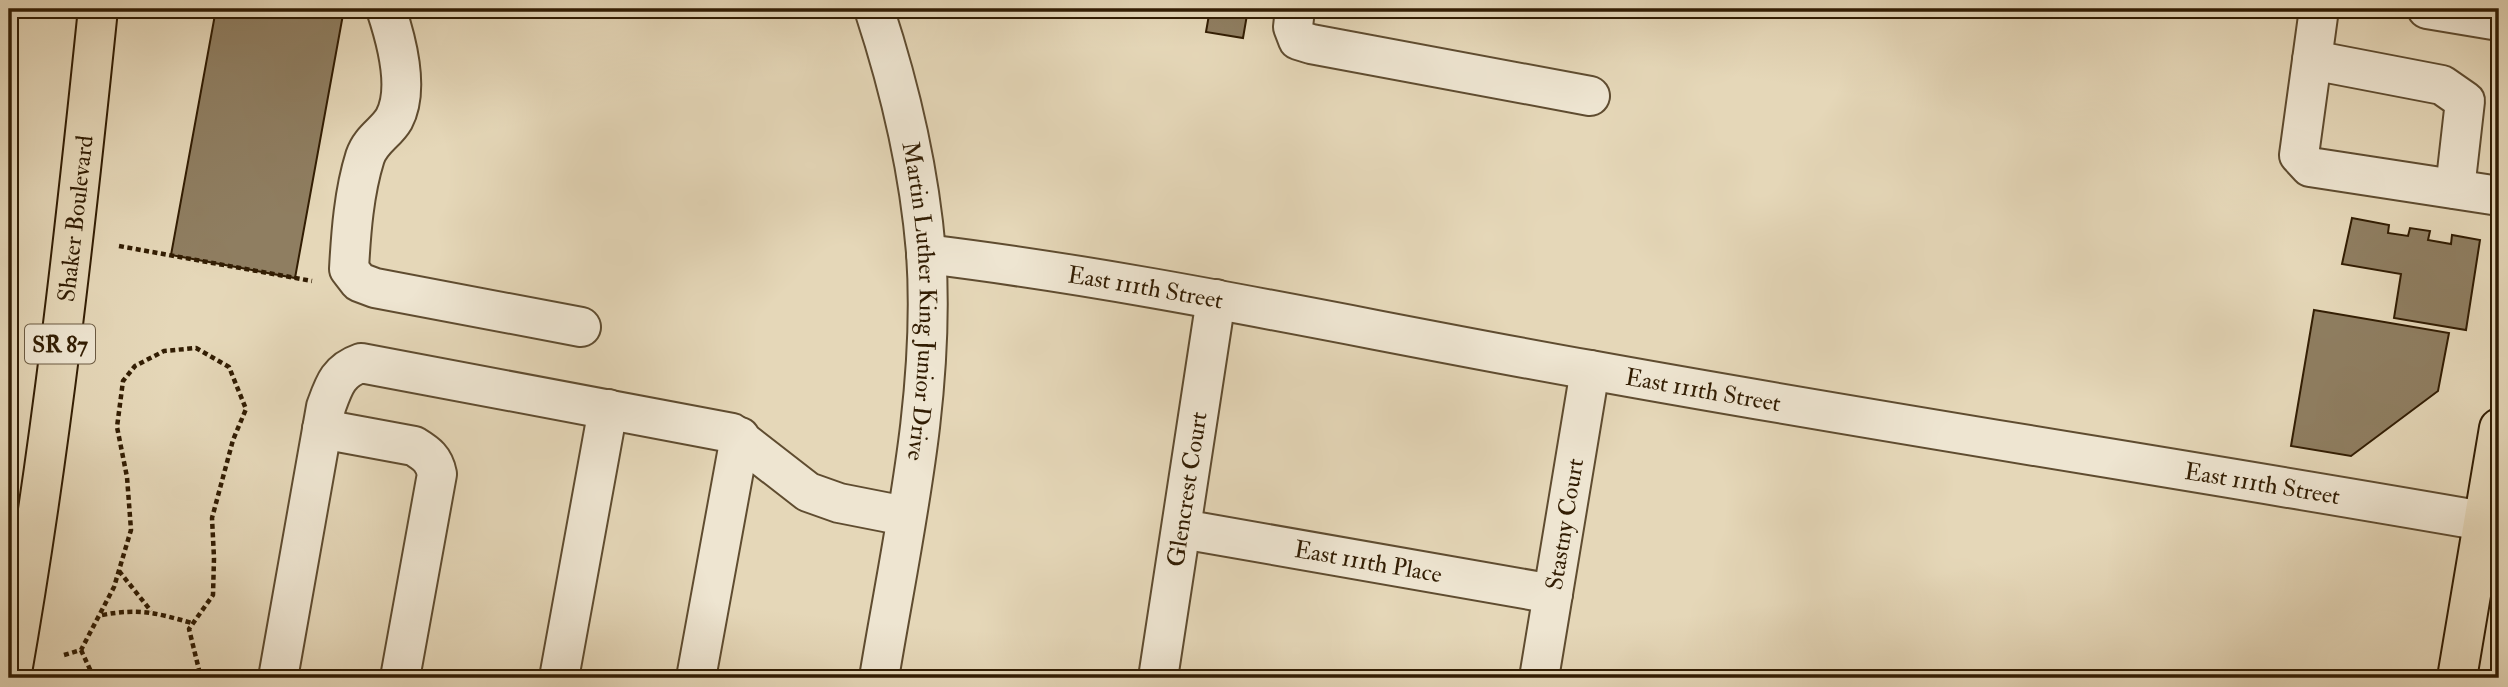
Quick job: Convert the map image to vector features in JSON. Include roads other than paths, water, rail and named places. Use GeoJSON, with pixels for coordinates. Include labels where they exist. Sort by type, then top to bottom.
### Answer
{"type":"FeatureCollection","features":[{"type":"Feature","properties":{"kind":"main road","name":"Shaker Boulevard"},"geometry":{"type":"LineString","coordinates":[[11,678],[27,590],[74,241],[98,9]]}},
{"type":"Feature","properties":{"kind":"main road"},"geometry":{"type":"LineString","coordinates":[[2457,678],[2499,428]]}},
{"type":"Feature","properties":{"kind":"street"},"geometry":{"type":"LineString","coordinates":[[386,9],[396,38],[400,105],[392,122],[376,136],[366,155],[352,232],[349,269],[359,282],[375,288],[581,327]]}},
{"type":"Feature","properties":{"kind":"street","name":"Martin Luther King Junior Drive"},"geometry":{"type":"LineString","coordinates":[[874,9],[904,110],[917,180],[926,254],[923,396],[879,678]]}},
{"type":"Feature","properties":{"kind":"street"},"geometry":{"type":"LineString","coordinates":[[1295,9],[1293,27],[1298,40],[1311,44],[1590,96]]}},
{"type":"Feature","properties":{"kind":"street"},"geometry":{"type":"LineString","coordinates":[[2319,9],[2299,155],[2310,167],[2499,196]]}},
{"type":"Feature","properties":{"kind":"street"},"geometry":{"type":"LineString","coordinates":[[2427,9],[2499,21]]}},
{"type":"Feature","properties":{"kind":"street"},"geometry":{"type":"LineString","coordinates":[[2312,60],[2442,85],[2465,101],[2455,189]]}},
{"type":"Feature","properties":{"kind":"street","name":"East 111th Street"},"geometry":{"type":"LineString","coordinates":[[926,254],[1001,263],[1216,299],[1591,370],[2483,522]]}},
{"type":"Feature","properties":{"kind":"street","name":"Glencrest Court"},"geometry":{"type":"LineString","coordinates":[[1158,678],[1216,299]]}},
{"type":"Feature","properties":{"kind":"street"},"geometry":{"type":"LineString","coordinates":[[278,678],[326,407],[339,375],[361,363],[732,433],[808,492],[839,503],[905,516]]}},
{"type":"Feature","properties":{"kind":"street","name":"Stastny Court"},"geometry":{"type":"LineString","coordinates":[[1539,678],[1591,370]]}},
{"type":"Feature","properties":{"kind":"street"},"geometry":{"type":"LineString","coordinates":[[559,678],[608,409]]}},
{"type":"Feature","properties":{"kind":"street"},"geometry":{"type":"LineString","coordinates":[[322,429],[414,446],[426,453],[435,463],[437,474],[400,678]]}},
{"type":"Feature","properties":{"kind":"street"},"geometry":{"type":"LineString","coordinates":[[696,678],[740,437]]}},
{"type":"Feature","properties":{"kind":"street","name":"East 111th Place"},"geometry":{"type":"LineString","coordinates":[[1182,529],[1553,594]]}},
{"type":"Feature","properties":{"kind":"tram line"},"geometry":{"type":"LineString","coordinates":[[9,27],[11,9]]}}]}
